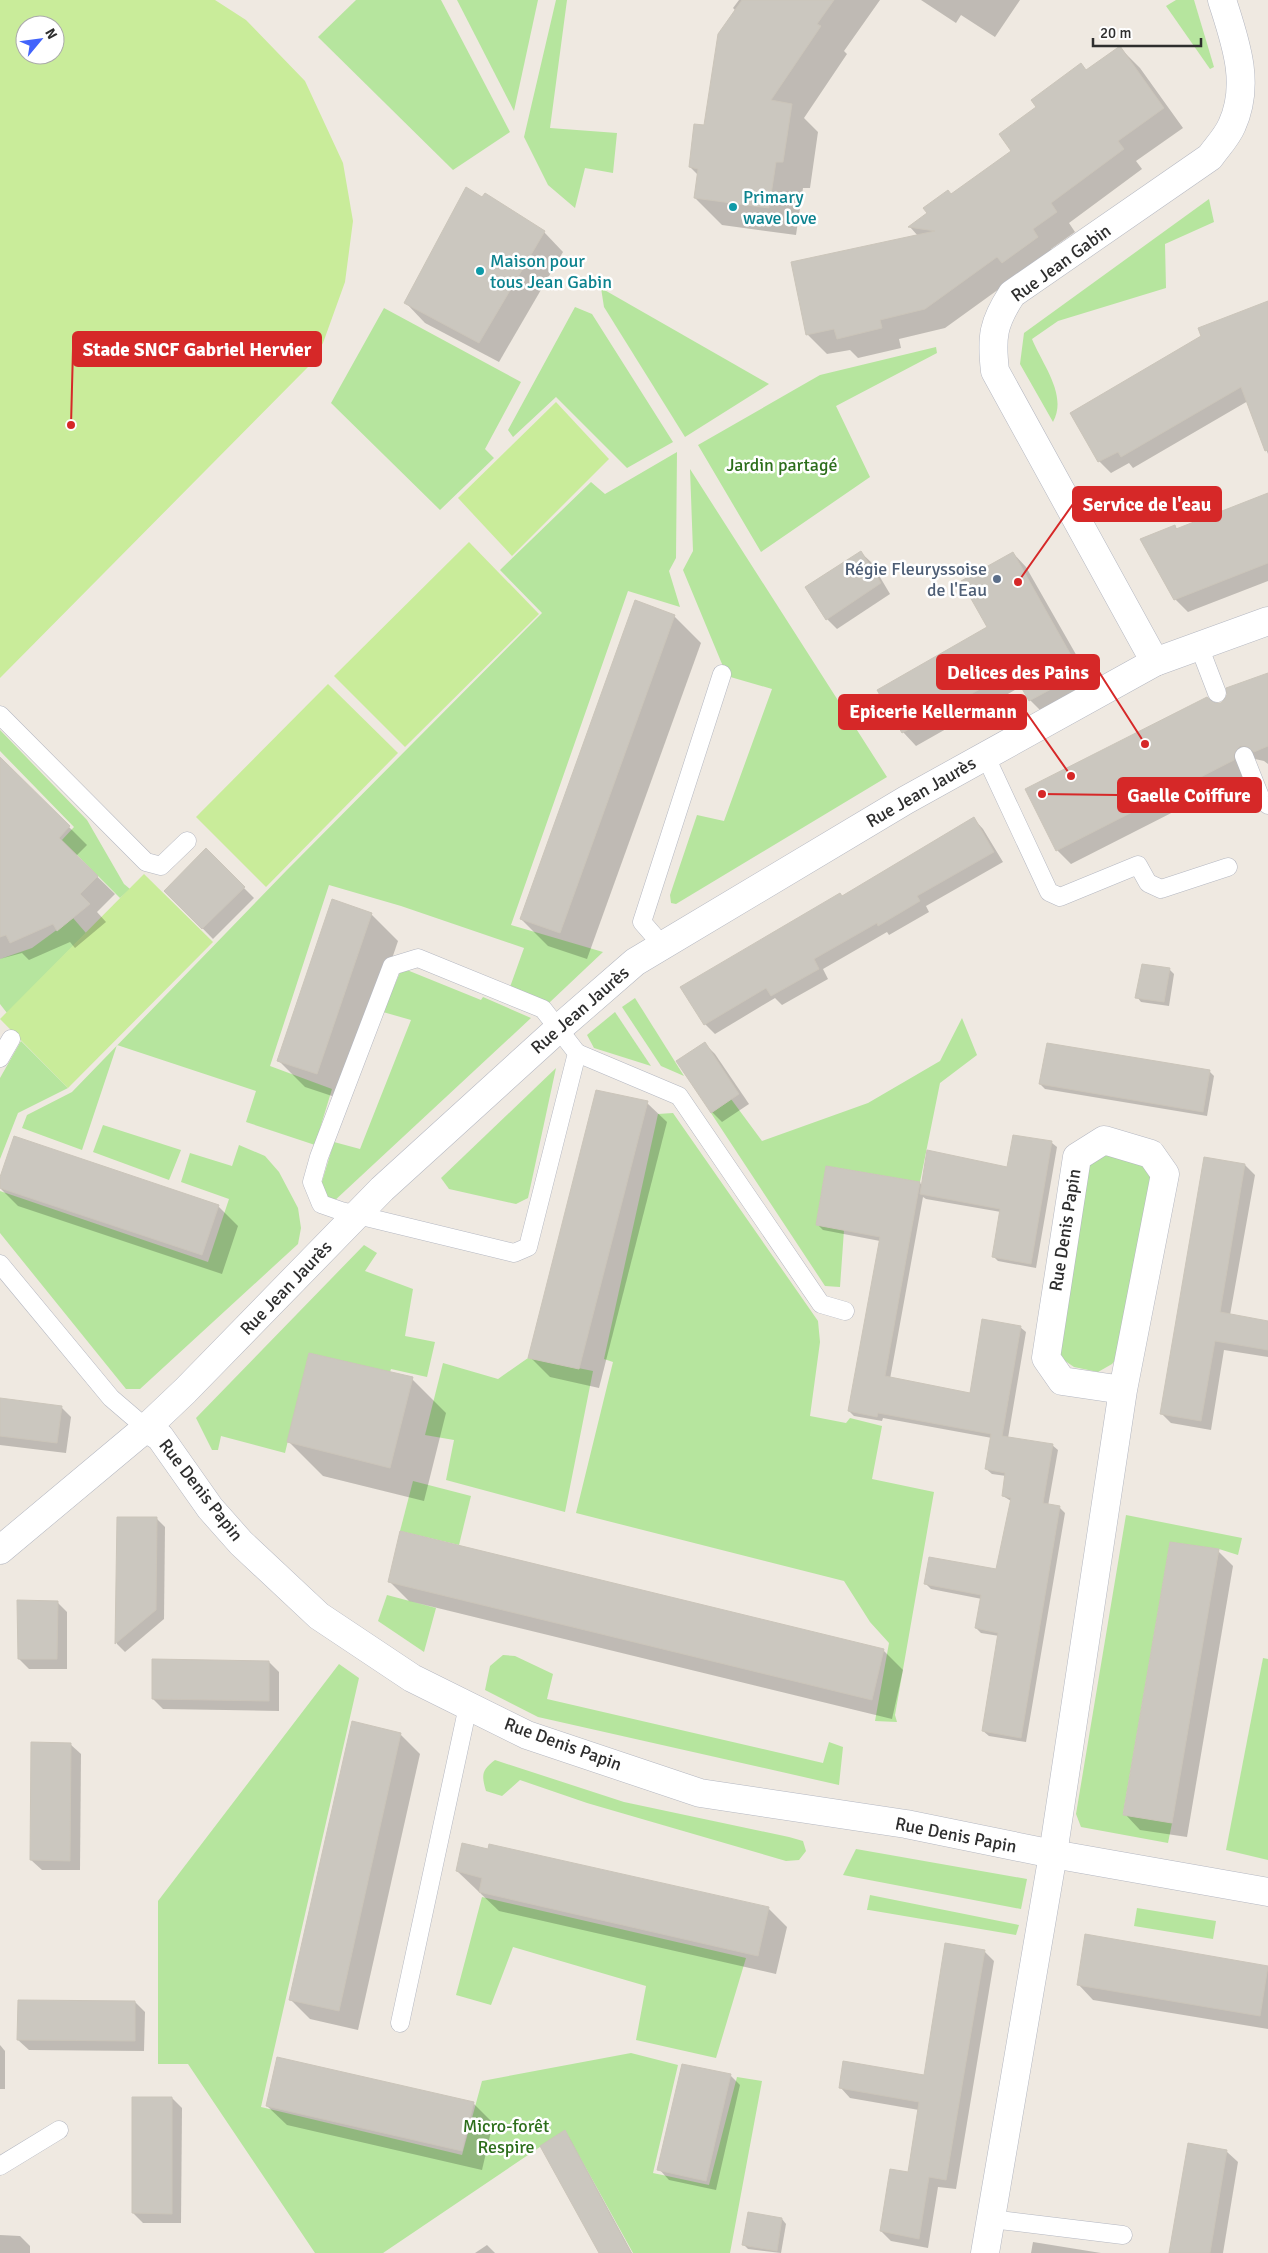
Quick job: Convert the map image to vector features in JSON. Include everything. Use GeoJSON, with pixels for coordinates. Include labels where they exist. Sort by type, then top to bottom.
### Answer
{"type":"FeatureCollection","features":[{"type":"Feature","properties":{"kind":"street","name":"Rue Jean Gabin"},"geometry":{"type":"LineString","coordinates":[[1155,662],[995,371],[992,345],[1000,313],[1012,294],[1210,157],[1232,127],[1237,113],[1242,73],[1222,0]]}},
{"type":"Feature","properties":{"kind":"street","name":"Rue Jean Jaurès"},"geometry":{"type":"LineString","coordinates":[[0,1550],[146,1428],[185,1391],[356,1216],[558,1029],[635,962],[985,755],[1155,662],[1268,621]]}},
{"type":"Feature","properties":{"kind":"street","name":"Rue Denis Papin"},"geometry":{"type":"LineString","coordinates":[[985,2253],[1053,1854],[1122,1390],[1165,1174],[1151,1154],[1104,1140],[1077,1157],[1046,1358],[1062,1381],[1122,1390]]}},
{"type":"Feature","properties":{"kind":"street","name":"Rue Denis Papin"},"geometry":{"type":"LineString","coordinates":[[146,1428],[160,1437],[210,1508],[241,1543],[319,1616],[412,1678],[527,1735],[700,1793],[906,1824],[1053,1854],[1268,1892]]}},
{"type":"Feature","properties":{"kind":"lane"},"geometry":{"type":"LineString","coordinates":[[1199,646],[1217,692]]}},
{"type":"Feature","properties":{"kind":"lane"},"geometry":{"type":"LineString","coordinates":[[662,946],[642,922],[722,674]]}},
{"type":"Feature","properties":{"kind":"lane"},"geometry":{"type":"LineString","coordinates":[[0,715],[146,862],[161,866],[187,840]]}},
{"type":"Feature","properties":{"kind":"lane"},"geometry":{"type":"LineString","coordinates":[[985,755],[1049,892],[1060,897],[1138,865],[1148,883],[1161,889],[1228,867]]}},
{"type":"Feature","properties":{"kind":"lane"},"geometry":{"type":"LineString","coordinates":[[1244,756],[1261,799],[1268,805]]}},
{"type":"Feature","properties":{"kind":"lane"},"geometry":{"type":"LineString","coordinates":[[577,1053],[528,1246],[514,1253],[377,1219],[356,1216],[321,1204],[312,1182],[319,1157],[392,966],[418,958],[543,1009],[577,1053],[679,1096],[821,1304],[845,1311]]}},
{"type":"Feature","properties":{"kind":"lane"},"geometry":{"type":"LineString","coordinates":[[0,1058],[11,1039]]}},
{"type":"Feature","properties":{"kind":"lane"},"geometry":{"type":"LineString","coordinates":[[0,1264],[111,1398],[146,1428]]}},
{"type":"Feature","properties":{"kind":"lane"},"geometry":{"type":"LineString","coordinates":[[400,2023],[468,1706]]}},
{"type":"Feature","properties":{"kind":"lane"},"geometry":{"type":"LineString","coordinates":[[0,2166],[59,2130]]}},
{"type":"Feature","properties":{"kind":"lane"},"geometry":{"type":"LineString","coordinates":[[991,2219],[1123,2235]]}},
{"type":"Feature","properties":{"kind":"green space"},"geometry":{"type":"Polygon","coordinates":[[[0,0],[215,0],[246,20],[305,81],[343,163],[353,221],[345,282],[323,343],[308,367],[0,678],[0,0]]]}},
{"type":"Feature","properties":{"kind":"green space"},"geometry":{"type":"Polygon","coordinates":[[[356,0],[441,0],[510,132],[453,170],[318,37],[356,0]]]}},
{"type":"Feature","properties":{"kind":"green space"},"geometry":{"type":"Polygon","coordinates":[[[457,0],[538,0],[514,111],[457,0]]]}},
{"type":"Feature","properties":{"kind":"green space"},"geometry":{"type":"Polygon","coordinates":[[[556,0],[567,0],[550,128],[617,133],[613,173],[585,168],[575,208],[548,185],[524,137],[556,0]]]}},
{"type":"Feature","properties":{"kind":"green space"},"geometry":{"type":"Polygon","coordinates":[[[1176,0],[1194,0],[1214,67],[1210,69],[1166,6],[1176,0]]]}},
{"type":"Feature","properties":{"kind":"green space"},"geometry":{"type":"Polygon","coordinates":[[[1209,199],[1214,222],[1165,244],[1166,288],[1058,321],[1032,339],[1056,390],[1057,412],[1053,422],[1020,364],[1024,333],[1209,199]]]}},
{"type":"Feature","properties":{"kind":"green space"},"geometry":{"type":"Polygon","coordinates":[[[601,288],[769,384],[685,437],[604,307],[601,288]]]}},
{"type":"Feature","properties":{"kind":"green space"},"geometry":{"type":"Polygon","coordinates":[[[575,307],[592,314],[673,442],[627,468],[556,397],[513,437],[508,430],[575,307]]]}},
{"type":"Feature","properties":{"kind":"green space"},"geometry":{"type":"Polygon","coordinates":[[[384,308],[521,382],[485,449],[494,458],[440,510],[331,403],[384,308]]]}},
{"type":"Feature","properties":{"kind":"green space","name":"Jardin partagé"},"geometry":{"type":"Polygon","coordinates":[[[936,347],[937,353],[836,406],[870,477],[761,552],[698,445],[820,375],[936,347]]]}},
{"type":"Feature","properties":{"kind":"green space"},"geometry":{"type":"Polygon","coordinates":[[[556,402],[609,459],[512,556],[458,498],[556,402]]]}},
{"type":"Feature","properties":{"kind":"green space"},"geometry":{"type":"Polygon","coordinates":[[[677,452],[676,558],[669,571],[680,607],[628,591],[511,925],[603,952],[549,1003],[510,987],[524,948],[401,906],[329,885],[270,1066],[332,1089],[315,1145],[246,1122],[256,1091],[117,1045],[286,871],[542,613],[500,570],[591,482],[605,494],[677,452]]]}},
{"type":"Feature","properties":{"kind":"green space"},"geometry":{"type":"Polygon","coordinates":[[[690,469],[887,777],[676,904],[671,903],[670,895],[697,815],[724,821],[772,689],[727,676],[683,570],[693,551],[690,469]]]}},
{"type":"Feature","properties":{"kind":"green space"},"geometry":{"type":"Polygon","coordinates":[[[469,542],[539,614],[405,747],[334,676],[469,542]]]}},
{"type":"Feature","properties":{"kind":"green space"},"geometry":{"type":"Polygon","coordinates":[[[328,684],[398,753],[266,887],[196,817],[328,684]]]}},
{"type":"Feature","properties":{"kind":"green space"},"geometry":{"type":"Polygon","coordinates":[[[0,730],[87,820],[124,884],[130,889],[120,898],[62,840],[74,827],[0,751],[0,730]]]}},
{"type":"Feature","properties":{"kind":"green space"},"geometry":{"type":"Polygon","coordinates":[[[144,874],[213,942],[68,1088],[0,1019],[144,874]]]}},
{"type":"Feature","properties":{"kind":"green space"},"geometry":{"type":"Polygon","coordinates":[[[73,918],[86,933],[7,1013],[0,1004],[0,959],[32,948],[73,918]]]}},
{"type":"Feature","properties":{"kind":"green space"},"geometry":{"type":"Polygon","coordinates":[[[402,968],[481,1000],[483,997],[531,1018],[332,1203],[324,1199],[321,1185],[334,1142],[360,1149],[411,1020],[383,1012],[402,968]]]}},
{"type":"Feature","properties":{"kind":"green space"},"geometry":{"type":"Polygon","coordinates":[[[635,998],[684,1076],[661,1066],[622,1007],[635,998]]]}},
{"type":"Feature","properties":{"kind":"green space"},"geometry":{"type":"Polygon","coordinates":[[[615,1012],[651,1066],[594,1048],[587,1035],[615,1012]]]}},
{"type":"Feature","properties":{"kind":"green space"},"geometry":{"type":"Polygon","coordinates":[[[962,1018],[977,1055],[940,1083],[920,1182],[826,1166],[816,1225],[844,1230],[840,1287],[825,1286],[711,1113],[731,1099],[762,1141],[868,1103],[940,1061],[962,1018]]]}},
{"type":"Feature","properties":{"kind":"green space"},"geometry":{"type":"Polygon","coordinates":[[[21,1041],[68,1088],[18,1113],[0,1159],[0,1078],[21,1041]]]}},
{"type":"Feature","properties":{"kind":"green space"},"geometry":{"type":"Polygon","coordinates":[[[117,1046],[82,1150],[22,1128],[27,1115],[72,1092],[117,1046]]]}},
{"type":"Feature","properties":{"kind":"green space"},"geometry":{"type":"Polygon","coordinates":[[[556,1068],[528,1198],[516,1204],[449,1189],[441,1178],[556,1068]]]}},
{"type":"Feature","properties":{"kind":"green space"},"geometry":{"type":"Polygon","coordinates":[[[673,1113],[818,1321],[820,1342],[810,1416],[846,1423],[850,1418],[882,1426],[872,1479],[934,1492],[895,1715],[897,1722],[875,1721],[889,1643],[870,1622],[844,1581],[576,1513],[613,1362],[604,1359],[658,1114],[673,1113]]]}},
{"type":"Feature","properties":{"kind":"green space"},"geometry":{"type":"Polygon","coordinates":[[[103,1125],[181,1150],[169,1180],[93,1152],[103,1125]]]}},
{"type":"Feature","properties":{"kind":"green space"},"geometry":{"type":"Polygon","coordinates":[[[239,1145],[265,1156],[279,1172],[298,1208],[301,1228],[298,1244],[140,1389],[126,1389],[0,1233],[0,1191],[208,1262],[229,1199],[181,1182],[190,1153],[232,1166],[239,1145]]]}},
{"type":"Feature","properties":{"kind":"green space"},"geometry":{"type":"Polygon","coordinates":[[[1103,1152],[1149,1165],[1154,1183],[1122,1352],[1112,1364],[1098,1372],[1074,1367],[1058,1356],[1085,1161],[1103,1152]]]}},
{"type":"Feature","properties":{"kind":"green space"},"geometry":{"type":"Polygon","coordinates":[[[364,1245],[377,1253],[365,1271],[413,1289],[405,1336],[435,1342],[427,1377],[391,1369],[390,1372],[309,1353],[285,1453],[221,1436],[218,1450],[212,1450],[196,1418],[364,1245]]]}},
{"type":"Feature","properties":{"kind":"green space"},"geometry":{"type":"Polygon","coordinates":[[[528,1358],[593,1371],[565,1512],[446,1480],[454,1440],[425,1435],[443,1363],[498,1379],[528,1358]]]}},
{"type":"Feature","properties":{"kind":"green space"},"geometry":{"type":"Polygon","coordinates":[[[413,1481],[471,1496],[459,1545],[400,1531],[413,1481]]]}},
{"type":"Feature","properties":{"kind":"green space"},"geometry":{"type":"Polygon","coordinates":[[[1126,1515],[1242,1538],[1238,1555],[1219,1549],[1170,1542],[1123,1814],[1172,1823],[1168,1843],[1081,1827],[1076,1814],[1126,1515]]]}},
{"type":"Feature","properties":{"kind":"green space"},"geometry":{"type":"Polygon","coordinates":[[[387,1595],[436,1608],[424,1652],[378,1621],[387,1595]]]}},
{"type":"Feature","properties":{"kind":"green space"},"geometry":{"type":"Polygon","coordinates":[[[503,1655],[515,1656],[553,1674],[547,1699],[823,1763],[829,1742],[843,1747],[839,1785],[538,1717],[485,1690],[490,1666],[503,1655]]]}},
{"type":"Feature","properties":{"kind":"green space"},"geometry":{"type":"Polygon","coordinates":[[[1263,1658],[1268,1659],[1268,1860],[1226,1850],[1263,1658]]]}},
{"type":"Feature","properties":{"kind":"green space","name":"Micro-forêt Respire"},"geometry":{"type":"Polygon","coordinates":[[[339,1664],[359,1678],[261,2107],[462,2155],[482,2081],[631,2053],[678,2065],[653,2173],[709,2185],[737,2077],[762,2081],[730,2253],[633,2253],[565,2130],[383,2253],[315,2253],[188,2064],[158,2064],[158,1901],[339,1664]]]}},
{"type":"Feature","properties":{"kind":"green space"},"geometry":{"type":"Polygon","coordinates":[[[495,1760],[624,1802],[803,1841],[806,1851],[799,1860],[786,1861],[587,1803],[520,1780],[502,1796],[486,1791],[483,1780],[485,1770],[495,1760]]]}},
{"type":"Feature","properties":{"kind":"green space"},"geometry":{"type":"Polygon","coordinates":[[[856,1849],[1027,1879],[1021,1909],[843,1875],[856,1849]]]}},
{"type":"Feature","properties":{"kind":"green space"},"geometry":{"type":"Polygon","coordinates":[[[870,1895],[1019,1925],[1016,1935],[867,1910],[870,1895]]]}},
{"type":"Feature","properties":{"kind":"green space"},"geometry":{"type":"Polygon","coordinates":[[[482,1897],[746,1958],[716,2058],[636,2040],[646,1986],[513,1947],[491,2005],[456,1995],[482,1897]]]}},
{"type":"Feature","properties":{"kind":"green space"},"geometry":{"type":"Polygon","coordinates":[[[1137,1908],[1216,1921],[1213,1939],[1134,1926],[1137,1908]]]}},
{"type":"Feature","properties":{"kind":"building"},"geometry":{"type":"Polygon","coordinates":[[[742,0],[834,0],[817,24],[821,26],[771,100],[792,104],[783,162],[776,162],[769,208],[694,198],[698,169],[689,167],[694,124],[704,125],[718,34],[742,0]]]}},
{"type":"Feature","properties":{"kind":"building"},"geometry":{"type":"Polygon","coordinates":[[[1120,46],[1164,108],[1118,141],[1124,149],[1051,203],[1057,212],[1033,229],[1038,237],[1002,263],[997,257],[925,309],[880,320],[882,328],[837,339],[834,329],[806,335],[791,262],[935,231],[908,227],[927,213],[923,208],[948,190],[951,194],[1011,151],[999,134],[1036,107],[1031,100],[1081,63],[1086,70],[1120,46]]]}},
{"type":"Feature","properties":{"kind":"building","name":"Maison pour tous Jean Gabin"},"geometry":{"type":"Polygon","coordinates":[[[466,187],[482,197],[485,193],[545,231],[479,343],[404,303],[466,187]]]}},
{"type":"Feature","properties":{"kind":"building"},"geometry":{"type":"Polygon","coordinates":[[[1268,301],[1268,450],[1265,451],[1241,387],[1121,457],[1118,452],[1098,462],[1070,413],[1201,336],[1198,328],[1268,301]]]}},
{"type":"Feature","properties":{"kind":"building"},"geometry":{"type":"Polygon","coordinates":[[[1268,493],[1268,563],[1174,600],[1140,539],[1175,525],[1176,529],[1268,493]]]}},
{"type":"Feature","properties":{"kind":"building"},"geometry":{"type":"Polygon","coordinates":[[[861,551],[881,583],[826,620],[805,587],[861,551]]]}},
{"type":"Feature","properties":{"kind":"building"},"geometry":{"type":"Polygon","coordinates":[[[1013,552],[1081,673],[1029,701],[1012,671],[902,733],[877,690],[987,627],[961,581],[1013,552]]]}},
{"type":"Feature","properties":{"kind":"building"},"geometry":{"type":"Polygon","coordinates":[[[635,600],[675,615],[560,933],[520,919],[635,600]]]}},
{"type":"Feature","properties":{"kind":"building"},"geometry":{"type":"Polygon","coordinates":[[[1268,673],[1268,746],[1254,752],[1246,746],[1240,746],[1234,754],[1234,760],[1056,851],[1025,789],[1207,697],[1215,703],[1221,703],[1227,695],[1226,688],[1268,673]]]}},
{"type":"Feature","properties":{"kind":"building"},"geometry":{"type":"Polygon","coordinates":[[[0,757],[70,826],[59,838],[98,876],[80,894],[90,904],[57,931],[53,924],[10,943],[6,935],[0,937],[0,757]]]}},
{"type":"Feature","properties":{"kind":"building"},"geometry":{"type":"Polygon","coordinates":[[[974,817],[994,852],[917,896],[920,901],[878,926],[877,923],[814,959],[819,969],[771,996],[766,988],[704,1025],[680,987],[840,893],[842,896],[974,817]]]}},
{"type":"Feature","properties":{"kind":"building"},"geometry":{"type":"Polygon","coordinates":[[[206,848],[245,887],[202,929],[164,891],[206,848]]]}},
{"type":"Feature","properties":{"kind":"building"},"geometry":{"type":"Polygon","coordinates":[[[332,899],[372,913],[317,1074],[277,1061],[332,899]]]}},
{"type":"Feature","properties":{"kind":"building"},"geometry":{"type":"Polygon","coordinates":[[[1142,964],[1170,968],[1164,1002],[1135,998],[1142,964]]]}},
{"type":"Feature","properties":{"kind":"building"},"geometry":{"type":"Polygon","coordinates":[[[705,1042],[739,1094],[711,1113],[676,1061],[705,1042]]]}},
{"type":"Feature","properties":{"kind":"building"},"geometry":{"type":"Polygon","coordinates":[[[1047,1043],[1210,1070],[1203,1112],[1039,1084],[1047,1043]]]}},
{"type":"Feature","properties":{"kind":"building"},"geometry":{"type":"Polygon","coordinates":[[[596,1090],[648,1101],[579,1369],[528,1358],[596,1090]]]}},
{"type":"Feature","properties":{"kind":"building"},"geometry":{"type":"Polygon","coordinates":[[[1013,1135],[1052,1141],[1031,1264],[992,1257],[1000,1209],[920,1194],[927,1150],[1007,1167],[1013,1135]]]}},
{"type":"Feature","properties":{"kind":"building"},"geometry":{"type":"Polygon","coordinates":[[[14,1136],[219,1205],[202,1255],[0,1188],[0,1177],[14,1136]]]}},
{"type":"Feature","properties":{"kind":"building"},"geometry":{"type":"Polygon","coordinates":[[[1204,1157],[1245,1164],[1220,1312],[1268,1321],[1268,1350],[1215,1341],[1201,1421],[1160,1414],[1204,1157]]]}},
{"type":"Feature","properties":{"kind":"building"},"geometry":{"type":"Polygon","coordinates":[[[826,1166],[920,1182],[885,1376],[970,1393],[982,1319],[1021,1326],[1002,1436],[1053,1444],[1043,1503],[1060,1506],[1021,1738],[982,1731],[998,1633],[975,1628],[981,1595],[924,1584],[929,1557],[996,1569],[1011,1498],[1002,1496],[1005,1473],[985,1469],[991,1434],[878,1413],[877,1417],[848,1411],[880,1237],[816,1225],[826,1166]]]}},
{"type":"Feature","properties":{"kind":"building"},"geometry":{"type":"Polygon","coordinates":[[[309,1353],[413,1377],[390,1468],[287,1442],[309,1353]]]}},
{"type":"Feature","properties":{"kind":"building"},"geometry":{"type":"Polygon","coordinates":[[[0,1398],[62,1406],[57,1443],[0,1436],[0,1398]]]}},
{"type":"Feature","properties":{"kind":"building"},"geometry":{"type":"Polygon","coordinates":[[[117,1517],[157,1517],[156,1610],[115,1644],[117,1517]]]}},
{"type":"Feature","properties":{"kind":"building"},"geometry":{"type":"Polygon","coordinates":[[[400,1531],[884,1649],[872,1700],[388,1582],[400,1531]]]}},
{"type":"Feature","properties":{"kind":"building"},"geometry":{"type":"Polygon","coordinates":[[[1170,1542],[1219,1549],[1172,1823],[1123,1815],[1170,1542]]]}},
{"type":"Feature","properties":{"kind":"building"},"geometry":{"type":"Polygon","coordinates":[[[17,1600],[58,1601],[57,1659],[18,1659],[17,1600]]]}},
{"type":"Feature","properties":{"kind":"building"},"geometry":{"type":"Polygon","coordinates":[[[152,1659],[269,1661],[269,1701],[152,1699],[152,1659]]]}},
{"type":"Feature","properties":{"kind":"building"},"geometry":{"type":"Polygon","coordinates":[[[352,1721],[401,1733],[339,2011],[289,2000],[352,1721]]]}},
{"type":"Feature","properties":{"kind":"building"},"geometry":{"type":"Polygon","coordinates":[[[31,1742],[71,1743],[70,1861],[30,1860],[31,1742]]]}},
{"type":"Feature","properties":{"kind":"building"},"geometry":{"type":"Polygon","coordinates":[[[462,1843],[488,1849],[489,1844],[769,1907],[758,1956],[479,1892],[482,1878],[456,1871],[462,1843]]]}},
{"type":"Feature","properties":{"kind":"building"},"geometry":{"type":"Polygon","coordinates":[[[1085,1934],[1268,1966],[1260,2016],[1077,1985],[1085,1934]]]}},
{"type":"Feature","properties":{"kind":"building"},"geometry":{"type":"Polygon","coordinates":[[[945,1943],[985,1950],[946,2180],[929,2177],[919,2239],[880,2231],[890,2169],[908,2172],[919,2102],[839,2088],[843,2061],[924,2075],[945,1943]]]}},
{"type":"Feature","properties":{"kind":"building"},"geometry":{"type":"Polygon","coordinates":[[[18,2000],[135,2001],[135,2041],[17,2040],[18,2000]]]}},
{"type":"Feature","properties":{"kind":"building"},"geometry":{"type":"Polygon","coordinates":[[[277,2057],[474,2102],[462,2151],[266,2106],[277,2057]]]}},
{"type":"Feature","properties":{"kind":"building"},"geometry":{"type":"Polygon","coordinates":[[[682,2064],[731,2074],[706,2181],[657,2170],[682,2064]]]}},
{"type":"Feature","properties":{"kind":"building"},"geometry":{"type":"Polygon","coordinates":[[[132,2097],[172,2097],[172,2214],[132,2213],[132,2097]]]}},
{"type":"Feature","properties":{"kind":"building"},"geometry":{"type":"Polygon","coordinates":[[[565,2130],[631,2253],[599,2253],[540,2146],[565,2130]]]}},
{"type":"Feature","properties":{"kind":"building"},"geometry":{"type":"Polygon","coordinates":[[[1188,2143],[1227,2150],[1210,2253],[1169,2253],[1188,2143]]]}},
{"type":"Feature","properties":{"kind":"building"},"geometry":{"type":"Polygon","coordinates":[[[748,2212],[782,2218],[777,2251],[742,2245],[748,2212]]]}},
{"type":"Feature","properties":{"kind":"place","name":"Primary wave love"},"geometry":{"type":"Point","coordinates":[733,207]}},
{"type":"Feature","properties":{"kind":"place","name":"Maison pour tous Jean Gabin"},"geometry":{"type":"Point","coordinates":[480,271]}},
{"type":"Feature","properties":{"kind":"place","name":"Stade SNCF Gabriel Hervier"},"geometry":{"type":"Point","coordinates":[71,425]}},
{"type":"Feature","properties":{"kind":"place","name":"Régie Fleuryssoise de l'Eau"},"geometry":{"type":"Point","coordinates":[997,579]}},
{"type":"Feature","properties":{"kind":"place","name":"Service de l'eau"},"geometry":{"type":"Point","coordinates":[1018,582]}},
{"type":"Feature","properties":{"kind":"place","name":"Delices des Pains"},"geometry":{"type":"Point","coordinates":[1145,744]}},
{"type":"Feature","properties":{"kind":"place","name":"Epicerie Kellermann"},"geometry":{"type":"Point","coordinates":[1071,776]}},
{"type":"Feature","properties":{"kind":"place","name":"Gaelle Coiffure"},"geometry":{"type":"Point","coordinates":[1042,794]}}]}
